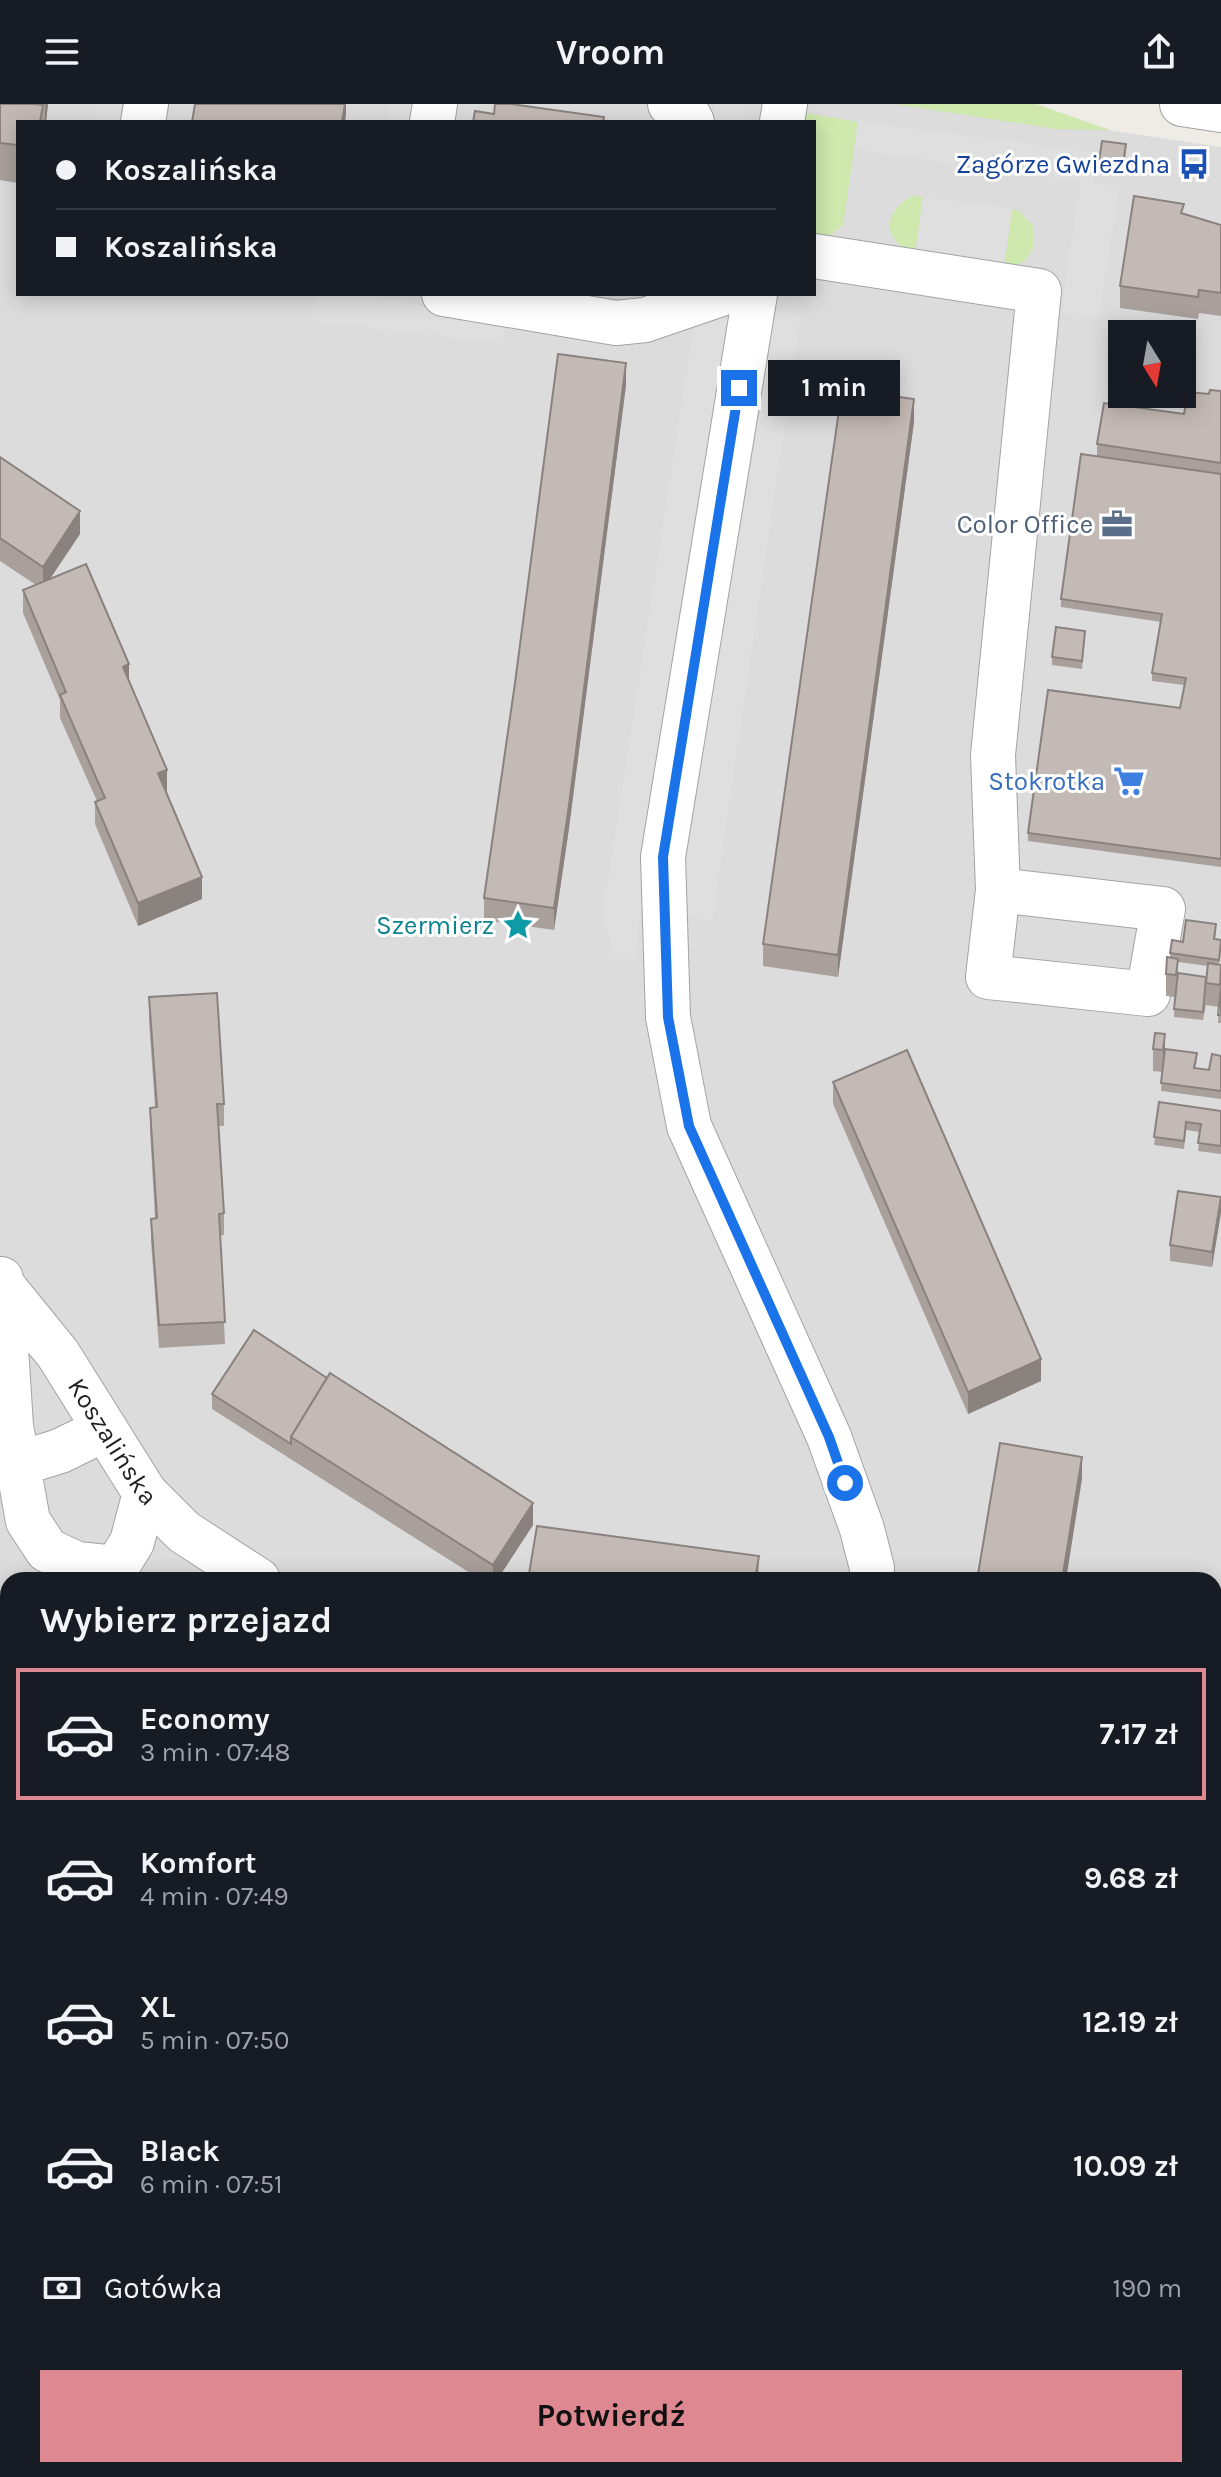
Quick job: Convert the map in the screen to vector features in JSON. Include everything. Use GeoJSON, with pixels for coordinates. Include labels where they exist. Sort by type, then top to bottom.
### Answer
{"type":"FeatureCollection","features":[{"type":"Feature","properties":{"kind":"street"},"geometry":{"type":"LineString","coordinates":[[670,104],[686,111],[691,120]]}},
{"type":"Feature","properties":{"kind":"street"},"geometry":{"type":"LineString","coordinates":[[1182,104],[1221,110]]}},
{"type":"Feature","properties":{"kind":"street"},"geometry":{"type":"LineString","coordinates":[[816,256],[1039,291],[993,755],[998,890]]}},
{"type":"Feature","properties":{"kind":"street"},"geometry":{"type":"LineString","coordinates":[[456,296],[616,323],[645,320],[715,296]]}},
{"type":"Feature","properties":{"kind":"street"},"geometry":{"type":"LineString","coordinates":[[755,296],[663,857],[668,1017],[689,1126],[829,1437],[862,1529],[872,1572]]}},
{"type":"Feature","properties":{"kind":"street"},"geometry":{"type":"LineString","coordinates":[[1,1279],[11,1426],[28,1521],[47,1550],[77,1564],[111,1572]]}},
{"type":"Feature","properties":{"kind":"street","name":"Koszalińska"},"geometry":{"type":"LineString","coordinates":[[1,1279],[58,1354],[145,1493],[184,1532],[246,1572]]}},
{"type":"Feature","properties":{"kind":"street"},"geometry":{"type":"LineString","coordinates":[[18,1464],[60,1451],[105,1429]]}},
{"type":"Feature","properties":{"kind":"street"},"geometry":{"type":"LineString","coordinates":[[121,1572],[145,1493]]}},
{"type":"Feature","properties":{"kind":"shaded area"},"geometry":{"type":"Polygon","coordinates":[[[0,104],[934,104],[1221,147],[1221,1572],[0,1572],[0,104]]]}},
{"type":"Feature","properties":{"kind":"shaded area"},"geometry":{"type":"Polygon","coordinates":[[[96,104],[126,104],[124,120],[94,120],[96,104]]]}},
{"type":"Feature","properties":{"kind":"shaded area"},"geometry":{"type":"Polygon","coordinates":[[[390,104],[420,104],[417,120],[388,120],[390,104]]]}},
{"type":"Feature","properties":{"kind":"shaded area"},"geometry":{"type":"Polygon","coordinates":[[[715,104],[745,104],[743,120],[712,120],[715,104]]]}},
{"type":"Feature","properties":{"kind":"shaded area"},"geometry":{"type":"Polygon","coordinates":[[[858,122],[1097,153],[1093,183],[1119,187],[1099,317],[1061,312],[1081,182],[854,149],[858,122]]]}},
{"type":"Feature","properties":{"kind":"shaded area"},"geometry":{"type":"Polygon","coordinates":[[[923,197],[1012,209],[1003,267],[915,254],[923,197]]]}},
{"type":"Feature","properties":{"kind":"shaded area"},"geometry":{"type":"Polygon","coordinates":[[[316,296],[369,296],[507,320],[502,343],[311,321],[316,296]]]}},
{"type":"Feature","properties":{"kind":"shaded area"},"geometry":{"type":"Polygon","coordinates":[[[729,313],[658,751],[635,959],[615,959],[603,914],[693,330],[729,313]]]}},
{"type":"Feature","properties":{"kind":"shaded area"},"geometry":{"type":"Polygon","coordinates":[[[771,313],[801,314],[712,920],[677,916],[771,313]]]}},
{"type":"Feature","properties":{"kind":"green space"},"geometry":{"type":"Polygon","coordinates":[[[894,104],[1036,104],[1110,130],[1056,129],[894,104]]]}},
{"type":"Feature","properties":{"kind":"green space"},"geometry":{"type":"Polygon","coordinates":[[[801,112],[858,122],[843,225],[822,237],[816,237],[816,120],[800,120],[801,112]]]}},
{"type":"Feature","properties":{"kind":"green space"},"geometry":{"type":"Polygon","coordinates":[[[912,196],[923,197],[915,254],[897,242],[890,226],[895,210],[912,196]]]}},
{"type":"Feature","properties":{"kind":"green space"},"geometry":{"type":"Polygon","coordinates":[[[1012,209],[1019,211],[1033,226],[1034,242],[1025,260],[1004,267],[1012,209]]]}},
{"type":"Feature","properties":{"kind":"building"},"geometry":{"type":"Polygon","coordinates":[[[0,104],[43,105],[40,120],[16,120],[16,145],[0,143],[0,104]]]}},
{"type":"Feature","properties":{"kind":"building"},"geometry":{"type":"Polygon","coordinates":[[[195,104],[345,104],[342,120],[192,120],[195,104]]]}},
{"type":"Feature","properties":{"kind":"building"},"geometry":{"type":"Polygon","coordinates":[[[495,104],[511,104],[604,117],[603,120],[473,120],[475,111],[494,114],[495,104]]]}},
{"type":"Feature","properties":{"kind":"building"},"geometry":{"type":"Polygon","coordinates":[[[1102,141],[1126,144],[1123,165],[1099,162],[1102,141]]]}},
{"type":"Feature","properties":{"kind":"building"},"geometry":{"type":"Polygon","coordinates":[[[1134,196],[1184,204],[1181,213],[1221,225],[1221,293],[1199,290],[1198,297],[1120,286],[1134,196]]]}},
{"type":"Feature","properties":{"kind":"building"},"geometry":{"type":"Polygon","coordinates":[[[558,354],[626,363],[554,908],[484,898],[558,354]]]}},
{"type":"Feature","properties":{"kind":"building"},"geometry":{"type":"Polygon","coordinates":[[[842,389],[914,399],[838,955],[763,944],[842,389]]]}},
{"type":"Feature","properties":{"kind":"building"},"geometry":{"type":"Polygon","coordinates":[[[1210,390],[1221,391],[1221,463],[1097,444],[1104,403],[1108,404],[1108,408],[1140,408],[1184,414],[1185,408],[1196,408],[1196,393],[1209,394],[1210,390]]]}},
{"type":"Feature","properties":{"kind":"building"},"geometry":{"type":"Polygon","coordinates":[[[1081,454],[1221,474],[1221,859],[1028,833],[1048,690],[1180,708],[1186,678],[1152,673],[1162,614],[1061,599],[1081,454]]]}},
{"type":"Feature","properties":{"kind":"building"},"geometry":{"type":"Polygon","coordinates":[[[0,457],[80,511],[43,567],[0,538],[0,457]]]}},
{"type":"Feature","properties":{"kind":"building"},"geometry":{"type":"Polygon","coordinates":[[[86,564],[129,664],[123,667],[167,770],[158,773],[202,877],[138,903],[95,802],[105,798],[60,695],[66,692],[23,590],[86,564]]]}},
{"type":"Feature","properties":{"kind":"building"},"geometry":{"type":"Polygon","coordinates":[[[1056,627],[1085,631],[1082,661],[1052,657],[1056,627]]]}},
{"type":"Feature","properties":{"kind":"building"},"geometry":{"type":"Polygon","coordinates":[[[1186,920],[1216,924],[1214,939],[1221,940],[1219,960],[1170,953],[1172,940],[1183,942],[1186,920]]]}},
{"type":"Feature","properties":{"kind":"building"},"geometry":{"type":"Polygon","coordinates":[[[1167,957],[1178,959],[1176,975],[1166,974],[1167,957]]]}},
{"type":"Feature","properties":{"kind":"building"},"geometry":{"type":"Polygon","coordinates":[[[1208,963],[1221,965],[1220,985],[1206,983],[1208,963]]]}},
{"type":"Feature","properties":{"kind":"building"},"geometry":{"type":"Polygon","coordinates":[[[1178,973],[1206,977],[1203,1012],[1174,1009],[1178,973]]]}},
{"type":"Feature","properties":{"kind":"building"},"geometry":{"type":"Polygon","coordinates":[[[1221,987],[1221,1015],[1218,1015],[1221,987]]]}},
{"type":"Feature","properties":{"kind":"building"},"geometry":{"type":"Polygon","coordinates":[[[217,993],[224,1104],[217,1104],[224,1213],[219,1214],[225,1322],[159,1325],[151,1219],[157,1218],[150,1108],[157,1107],[149,997],[217,993]]]}},
{"type":"Feature","properties":{"kind":"building"},"geometry":{"type":"Polygon","coordinates":[[[1155,1033],[1165,1034],[1163,1050],[1153,1049],[1155,1033]]]}},
{"type":"Feature","properties":{"kind":"building"},"geometry":{"type":"Polygon","coordinates":[[[1165,1049],[1197,1053],[1194,1068],[1209,1070],[1212,1054],[1221,1056],[1221,1091],[1161,1083],[1165,1049]]]}},
{"type":"Feature","properties":{"kind":"building"},"geometry":{"type":"Polygon","coordinates":[[[907,1050],[1041,1359],[968,1392],[833,1082],[907,1050]]]}},
{"type":"Feature","properties":{"kind":"building"},"geometry":{"type":"Polygon","coordinates":[[[1159,1102],[1221,1111],[1221,1146],[1198,1143],[1201,1124],[1186,1122],[1184,1141],[1154,1137],[1159,1102]]]}},
{"type":"Feature","properties":{"kind":"building"},"geometry":{"type":"Polygon","coordinates":[[[1178,1191],[1221,1197],[1212,1252],[1170,1245],[1178,1191]]]}},
{"type":"Feature","properties":{"kind":"building"},"geometry":{"type":"Polygon","coordinates":[[[254,1330],[327,1378],[291,1437],[291,1444],[212,1394],[254,1330]]]}},
{"type":"Feature","properties":{"kind":"building"},"geometry":{"type":"Polygon","coordinates":[[[330,1373],[533,1503],[493,1565],[291,1437],[330,1373]]]}},
{"type":"Feature","properties":{"kind":"building"},"geometry":{"type":"Polygon","coordinates":[[[1000,1443],[1082,1457],[1063,1572],[978,1572],[1000,1443]]]}},
{"type":"Feature","properties":{"kind":"building"},"geometry":{"type":"Polygon","coordinates":[[[537,1526],[759,1556],[756,1572],[529,1572],[537,1526]]]}},
{"type":"Feature","properties":{"kind":"place","name":"Zagórze Gwiezdna"},"geometry":{"type":"Point","coordinates":[1194,164]}},
{"type":"Feature","properties":{"kind":"place","name":"Color Office"},"geometry":{"type":"Point","coordinates":[1117,524]}},
{"type":"Feature","properties":{"kind":"place","name":"Stokrotka"},"geometry":{"type":"Point","coordinates":[1129,781]}},
{"type":"Feature","properties":{"kind":"place","name":"Szermierz"},"geometry":{"type":"Point","coordinates":[518,925]}},
{"type":"Feature","properties":{"kind":"route"},"geometry":{"type":"LineString","coordinates":[[739,388],[663,857],[668,1017],[689,1126],[829,1437],[845,1483]]}}]}
